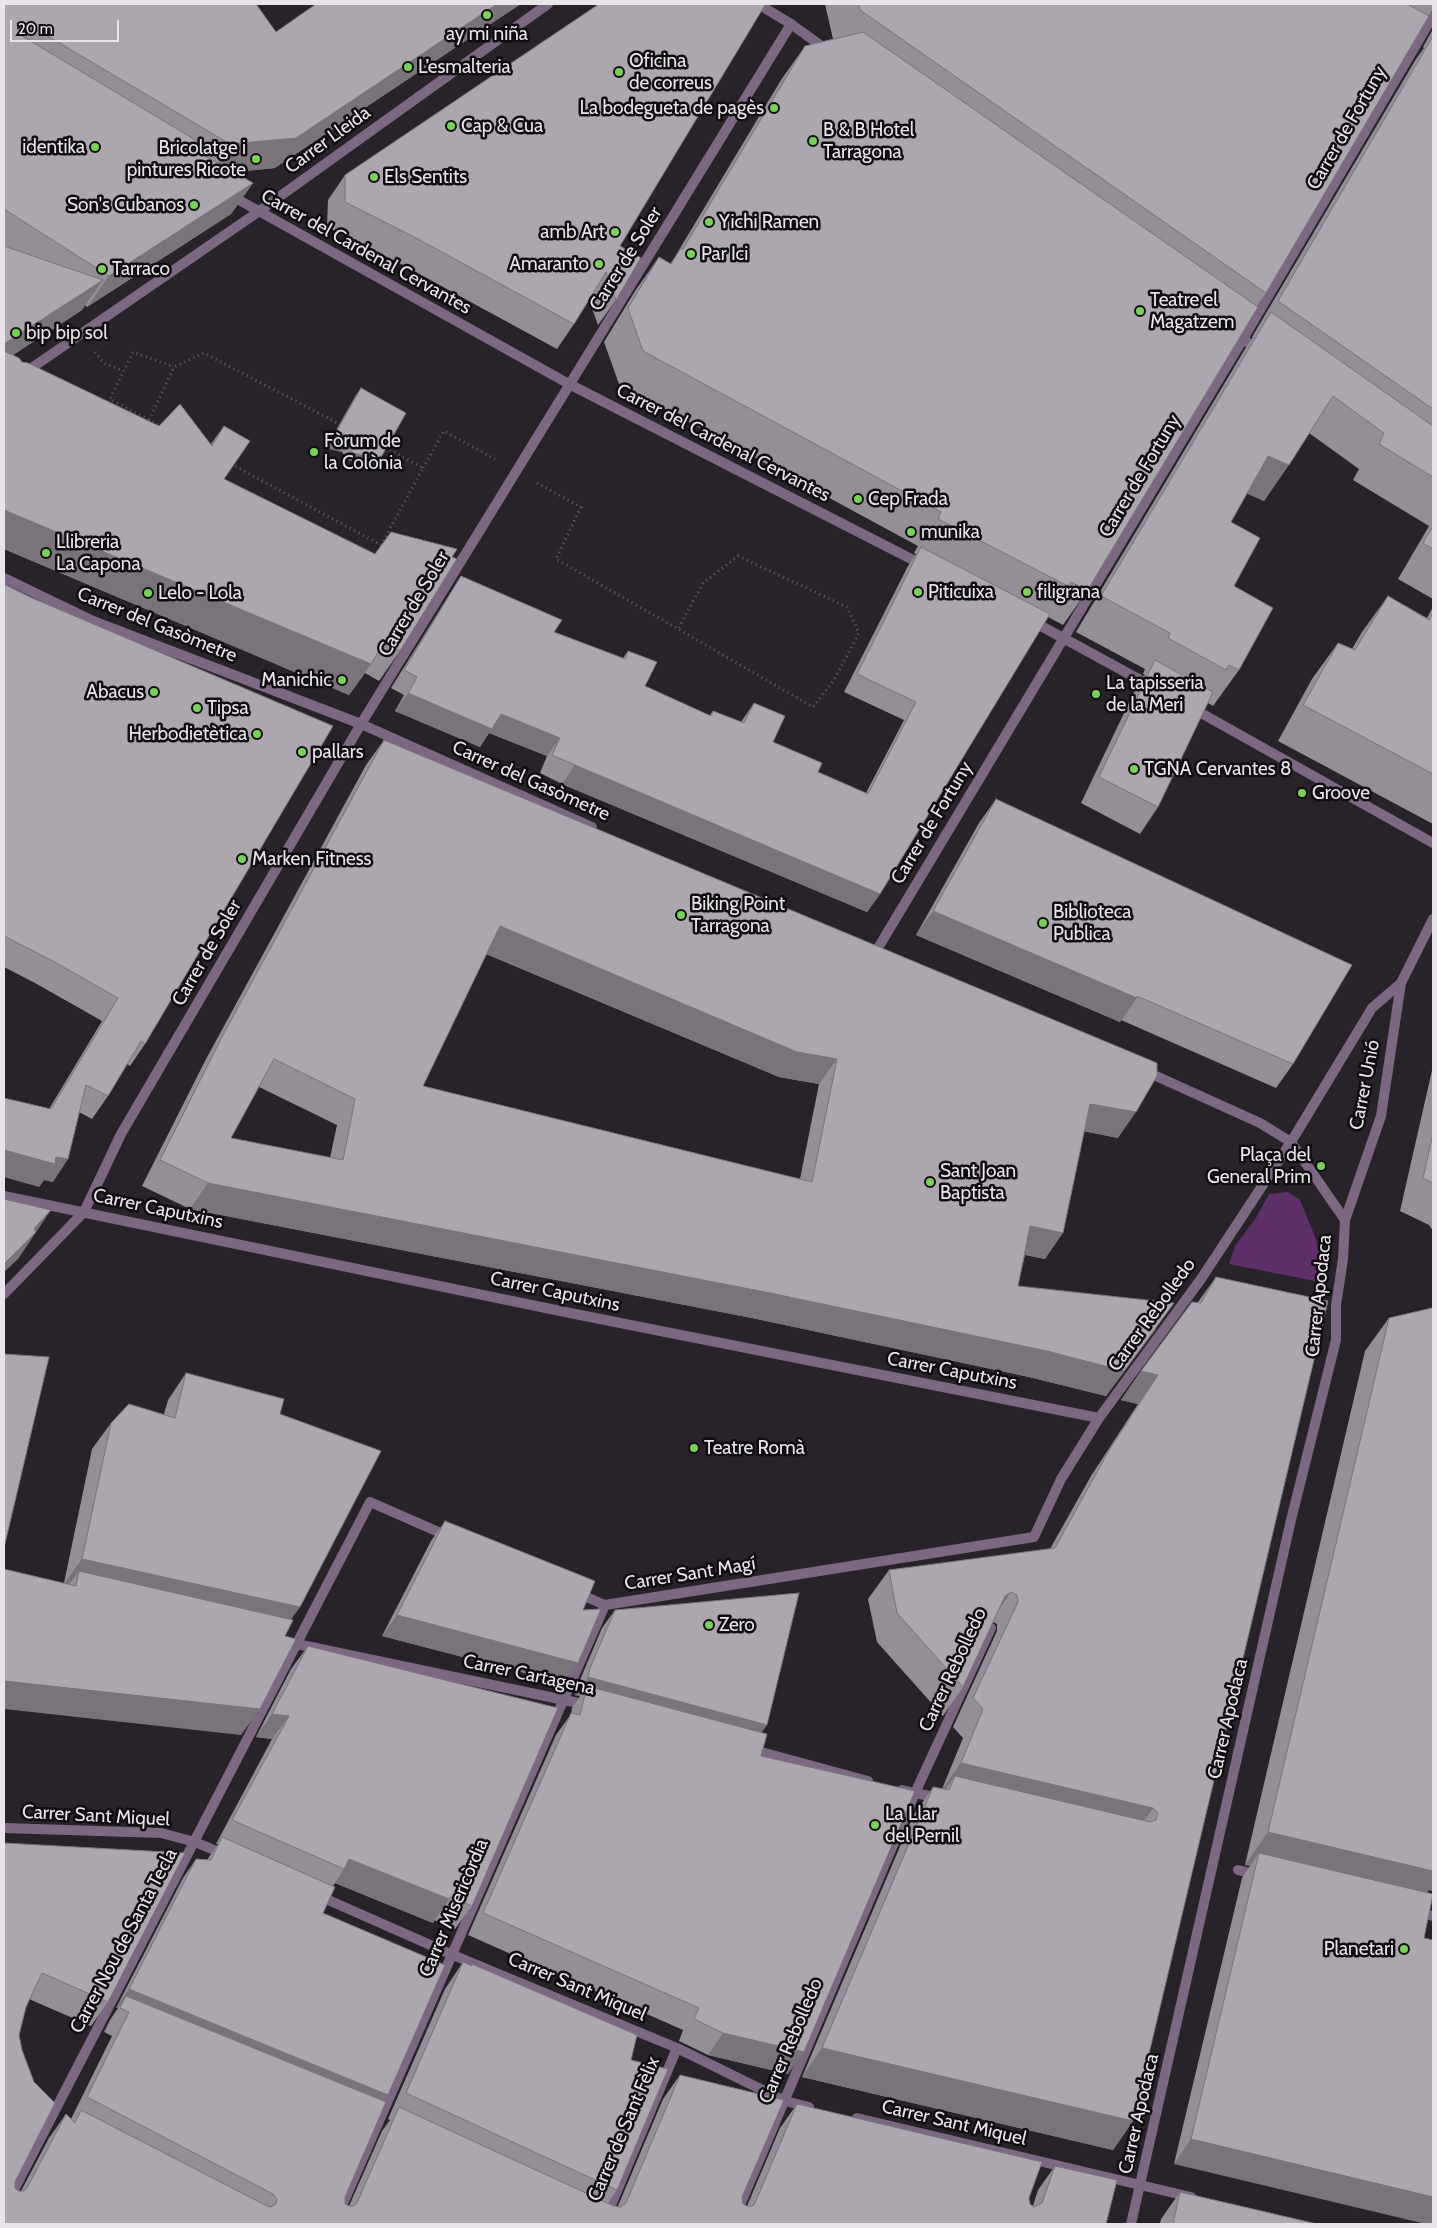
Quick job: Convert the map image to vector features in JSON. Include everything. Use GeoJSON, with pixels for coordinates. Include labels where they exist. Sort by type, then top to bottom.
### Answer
{"type":"FeatureCollection","features":[{"type":"Feature","properties":{"kind":"street","name":"Carrer Lleida"},"geometry":{"type":"LineString","coordinates":[[4,387],[258,212],[548,4]]}},
{"type":"Feature","properties":{"kind":"street"},"geometry":{"type":"LineString","coordinates":[[758,4],[840,58]]}},
{"type":"Feature","properties":{"kind":"street","name":"Carrer de Fortuny"},"geometry":{"type":"LineString","coordinates":[[874,953],[1243,339],[1433,16]]}},
{"type":"Feature","properties":{"kind":"street","name":"Carrer de Soler"},"geometry":{"type":"LineString","coordinates":[[4,1294],[84,1212],[121,1134],[361,724],[791,24]]}},
{"type":"Feature","properties":{"kind":"street","name":"Carrer del Cardenal Cervantes"},"geometry":{"type":"LineString","coordinates":[[224,192],[569,384],[931,569]]}},
{"type":"Feature","properties":{"kind":"street"},"geometry":{"type":"LineString","coordinates":[[1219,322],[1267,356]]}},
{"type":"Feature","properties":{"kind":"street","name":"Carrer del Gasòmetre"},"geometry":{"type":"LineString","coordinates":[[4,578],[93,621],[361,724],[605,833]]}},
{"type":"Feature","properties":{"kind":"street"},"geometry":{"type":"LineString","coordinates":[[1020,615],[1159,690]]}},
{"type":"Feature","properties":{"kind":"street"},"geometry":{"type":"LineString","coordinates":[[1184,704],[1433,843]]}},
{"type":"Feature","properties":{"kind":"street","name":"Carrer Unió"},"geometry":{"type":"LineString","coordinates":[[1345,1220],[1381,1116],[1401,982],[1433,919]]}},
{"type":"Feature","properties":{"kind":"street","name":"Carrer Unió"},"geometry":{"type":"LineString","coordinates":[[1291,1142],[1372,1008],[1401,982]]}},
{"type":"Feature","properties":{"kind":"street"},"geometry":{"type":"LineString","coordinates":[[1140,1068],[1260,1123],[1291,1142],[1345,1220]]}},
{"type":"Feature","properties":{"kind":"street","name":"Carrer Rebolledo"},"geometry":{"type":"LineString","coordinates":[[1034,1537],[1061,1479],[1099,1418],[1205,1280],[1291,1142]]}},
{"type":"Feature","properties":{"kind":"street","name":"Carrer Caputxins"},"geometry":{"type":"LineString","coordinates":[[4,1196],[570,1313],[1099,1418]]}},
{"type":"Feature","properties":{"kind":"street","name":"Carrer Apodaca"},"geometry":{"type":"LineString","coordinates":[[1131,2224],[1291,1520],[1336,1340],[1332,1304],[1343,1259],[1345,1220]]}},
{"type":"Feature","properties":{"kind":"street","name":"Carrer Nou de Santa Tecla"},"geometry":{"type":"LineString","coordinates":[[4,2209],[55,2121],[195,1842],[370,1502],[460,1542]]}},
{"type":"Feature","properties":{"kind":"street","name":"Carrer Sant Magí"},"geometry":{"type":"LineString","coordinates":[[569,1590],[605,1605],[1034,1537]]}},
{"type":"Feature","properties":{"kind":"street","name":"Carrer Misericòrdia"},"geometry":{"type":"LineString","coordinates":[[334,2224],[380,2124],[605,1605]]}},
{"type":"Feature","properties":{"kind":"street","name":"Carrer Rebolledo"},"geometry":{"type":"LineString","coordinates":[[732,2224],[915,1793],[991,1628]]}},
{"type":"Feature","properties":{"kind":"street","name":"Carrer Cartagena"},"geometry":{"type":"LineString","coordinates":[[277,1640],[564,1699],[602,1709]]}},
{"type":"Feature","properties":{"kind":"street"},"geometry":{"type":"LineString","coordinates":[[744,1747],[877,1783]]}},
{"type":"Feature","properties":{"kind":"street"},"geometry":{"type":"LineString","coordinates":[[896,1788],[946,1800]]}},
{"type":"Feature","properties":{"kind":"street","name":"Carrer Sant Miquel"},"geometry":{"type":"LineString","coordinates":[[4,1828],[161,1833],[195,1842],[240,1861]]}},
{"type":"Feature","properties":{"kind":"street"},"geometry":{"type":"LineString","coordinates":[[1238,1870],[1266,1877]]}},
{"type":"Feature","properties":{"kind":"street","name":"Carrer Sant Miquel"},"geometry":{"type":"LineString","coordinates":[[311,1892],[453,1955],[677,2048],[785,2101],[823,2110]]}},
{"type":"Feature","properties":{"kind":"street"},"geometry":{"type":"LineString","coordinates":[[1405,1909],[1433,1916]]}},
{"type":"Feature","properties":{"kind":"street","name":"Carrer de Sant Fèlix"},"geometry":{"type":"LineString","coordinates":[[598,2223],[677,2048]]}},
{"type":"Feature","properties":{"kind":"street","name":"Carrer Sant Miquel"},"geometry":{"type":"LineString","coordinates":[[851,2117],[1040,2166],[1141,2185],[1206,2200]]}},
{"type":"Feature","properties":{"kind":"path"},"geometry":{"type":"LineString","coordinates":[[81,334],[104,363],[123,371]]}},
{"type":"Feature","properties":{"kind":"path"},"geometry":{"type":"LineString","coordinates":[[166,429],[110,399],[133,352],[174,367]]}},
{"type":"Feature","properties":{"kind":"path"},"geometry":{"type":"LineString","coordinates":[[149,420],[174,367],[204,353],[344,426]]}},
{"type":"Feature","properties":{"kind":"path"},"geometry":{"type":"LineString","coordinates":[[226,462],[382,545],[444,431]]}},
{"type":"Feature","properties":{"kind":"path"},"geometry":{"type":"LineString","coordinates":[[380,445],[423,468]]}},
{"type":"Feature","properties":{"kind":"path"},"geometry":{"type":"LineString","coordinates":[[581,507],[556,559],[813,707],[834,680],[859,633],[847,608],[738,556],[702,583],[678,629]]}},
{"type":"Feature","properties":{"kind":"shaded area"},"geometry":{"type":"Polygon","coordinates":[[[1288,1192],[1300,1200],[1316,1239],[1322,1262],[1320,1282],[1229,1264],[1235,1246],[1256,1218],[1269,1194],[1288,1192]]]}},
{"type":"Feature","properties":{"kind":"building"},"geometry":{"type":"Polygon","coordinates":[[[4,4],[256,4],[276,32],[316,4],[497,4],[296,138],[230,144],[29,25],[22,24],[19,30],[22,36],[207,147],[191,148],[253,183],[109,276],[4,209],[4,4]]]}},
{"type":"Feature","properties":{"kind":"building"},"geometry":{"type":"Polygon","coordinates":[[[599,4],[765,5],[620,246],[641,258],[616,300],[606,272],[574,324],[418,239],[345,202],[345,175],[599,4]]]}},
{"type":"Feature","properties":{"kind":"building"},"geometry":{"type":"Polygon","coordinates":[[[859,4],[1407,4],[1429,16],[1266,293],[860,10],[859,4]]]}},
{"type":"Feature","properties":{"kind":"building"},"geometry":{"type":"Polygon","coordinates":[[[863,32],[1258,307],[1087,591],[1071,582],[1068,586],[938,519],[941,512],[643,351],[628,308],[659,257],[671,264],[681,248],[683,249],[805,46],[863,32]]]}},
{"type":"Feature","properties":{"kind":"building"},"geometry":{"type":"Polygon","coordinates":[[[1433,36],[1433,409],[1278,301],[1433,36]]]}},
{"type":"Feature","properties":{"kind":"building"},"geometry":{"type":"Polygon","coordinates":[[[4,246],[103,280],[4,344],[4,246]]]}},
{"type":"Feature","properties":{"kind":"building"},"geometry":{"type":"Polygon","coordinates":[[[1271,312],[1433,426],[1433,477],[1379,444],[1384,433],[1333,396],[1289,465],[1268,456],[1231,522],[1260,538],[1234,586],[1273,608],[1239,670],[1229,665],[1226,670],[1168,638],[1170,633],[1101,596],[1271,312]]]}},
{"type":"Feature","properties":{"kind":"building"},"geometry":{"type":"Polygon","coordinates":[[[4,351],[19,358],[22,362],[28,363],[159,426],[180,404],[212,446],[224,426],[250,441],[224,479],[375,554],[391,532],[457,549],[452,557],[457,559],[400,651],[384,642],[371,664],[4,510],[4,351]]]}},
{"type":"Feature","properties":{"kind":"building"},"geometry":{"type":"Polygon","coordinates":[[[361,388],[406,413],[380,459],[353,453],[347,445],[331,441],[361,388]]]}},
{"type":"Feature","properties":{"kind":"building"},"geometry":{"type":"Polygon","coordinates":[[[1433,526],[1433,549],[1423,543],[1433,526]]]}},
{"type":"Feature","properties":{"kind":"building"},"geometry":{"type":"Polygon","coordinates":[[[921,547],[1050,614],[880,894],[552,755],[560,738],[501,714],[492,729],[408,693],[417,677],[404,670],[461,576],[562,620],[554,632],[625,659],[628,651],[657,662],[645,686],[711,716],[713,711],[744,723],[754,703],[785,716],[773,742],[822,763],[818,772],[868,794],[916,702],[857,674],[921,547]]]}},
{"type":"Feature","properties":{"kind":"building"},"geometry":{"type":"Polygon","coordinates":[[[4,584],[30,597],[333,726],[145,1044],[141,1041],[108,1096],[86,1085],[68,1159],[56,1157],[55,1164],[4,1150],[4,1098],[51,1109],[118,998],[4,936],[4,584]]]}},
{"type":"Feature","properties":{"kind":"building"},"geometry":{"type":"Polygon","coordinates":[[[1388,596],[1429,620],[1433,613],[1433,774],[1303,705],[1338,643],[1355,650],[1388,596]]]}},
{"type":"Feature","properties":{"kind":"building"},"geometry":{"type":"Polygon","coordinates":[[[1155,660],[1213,692],[1158,807],[1099,777],[1155,660]]]}},
{"type":"Feature","properties":{"kind":"building"},"geometry":{"type":"Polygon","coordinates":[[[384,740],[1157,1063],[1157,1076],[1136,1112],[1090,1104],[1063,1233],[1030,1226],[1018,1286],[1174,1303],[1124,1371],[1047,1351],[770,1293],[208,1183],[160,1160],[223,1035],[384,740]],[[500,926],[423,1086],[812,1182],[837,1059],[797,1052],[500,926]],[[274,1059],[231,1138],[343,1160],[355,1099],[274,1059]]]}},
{"type":"Feature","properties":{"kind":"building"},"geometry":{"type":"Polygon","coordinates":[[[996,799],[1352,965],[1293,1064],[1137,996],[1137,998],[933,911],[996,799]]]}},
{"type":"Feature","properties":{"kind":"building"},"geometry":{"type":"Polygon","coordinates":[[[1433,1134],[1433,1183],[1423,1178],[1433,1134]]]}},
{"type":"Feature","properties":{"kind":"building"},"geometry":{"type":"Polygon","coordinates":[[[4,1199],[51,1210],[34,1229],[36,1232],[4,1264],[4,1199]]]}},
{"type":"Feature","properties":{"kind":"building"},"geometry":{"type":"Polygon","coordinates":[[[1216,1277],[1328,1301],[1133,2121],[822,2048],[933,1787],[949,1790],[955,1776],[1150,1822],[1156,1820],[1158,1813],[1153,1808],[961,1763],[983,1709],[973,1698],[1018,1602],[1017,1595],[1011,1592],[1005,1596],[963,1687],[897,1613],[889,1570],[1055,1548],[1111,1447],[1158,1375],[1141,1371],[1192,1302],[1201,1303],[1216,1277]]]}},
{"type":"Feature","properties":{"kind":"building"},"geometry":{"type":"Polygon","coordinates":[[[1433,1308],[1433,1871],[1268,1832],[1389,1318],[1433,1308]]]}},
{"type":"Feature","properties":{"kind":"building"},"geometry":{"type":"Polygon","coordinates":[[[4,1354],[49,1357],[4,1548],[4,1354]]]}},
{"type":"Feature","properties":{"kind":"building"},"geometry":{"type":"Polygon","coordinates":[[[186,1373],[284,1399],[280,1414],[381,1451],[300,1607],[82,1559],[111,1423],[129,1404],[175,1418],[186,1373]]]}},
{"type":"Feature","properties":{"kind":"building"},"geometry":{"type":"Polygon","coordinates":[[[445,1521],[595,1581],[583,1610],[601,1609],[578,1663],[397,1615],[445,1521]]]}},
{"type":"Feature","properties":{"kind":"building"},"geometry":{"type":"Polygon","coordinates":[[[4,1569],[76,1586],[79,1571],[293,1620],[285,1636],[296,1639],[260,1709],[4,1681],[4,1569]]]}},
{"type":"Feature","properties":{"kind":"building"},"geometry":{"type":"Polygon","coordinates":[[[799,1593],[767,1725],[588,1677],[590,1668],[615,1610],[799,1593]]]}},
{"type":"Feature","properties":{"kind":"building"},"geometry":{"type":"Polygon","coordinates":[[[308,1646],[558,1708],[472,1906],[450,1897],[449,1899],[349,1859],[344,1869],[232,1820],[289,1716],[272,1714],[308,1646]]]}},
{"type":"Feature","properties":{"kind":"building"},"geometry":{"type":"Polygon","coordinates":[[[587,1686],[767,1734],[761,1756],[915,1791],[804,2052],[723,2033],[694,2019],[699,2008],[483,1913],[571,1713],[580,1715],[587,1686]]]}},
{"type":"Feature","properties":{"kind":"building"},"geometry":{"type":"Polygon","coordinates":[[[222,1837],[335,1887],[323,1913],[445,1965],[388,2095],[129,1989],[196,1859],[211,1860],[222,1837]]]}},
{"type":"Feature","properties":{"kind":"building"},"geometry":{"type":"Polygon","coordinates":[[[4,1843],[185,1853],[108,2002],[42,1973],[26,2007],[19,2035],[22,2050],[34,2082],[55,2103],[15,2182],[15,2188],[18,2191],[24,2191],[27,2188],[66,2114],[75,2123],[81,2110],[267,2206],[271,2207],[276,2204],[277,2199],[273,2194],[87,2097],[129,2012],[120,2008],[126,1996],[386,2102],[345,2197],[345,2204],[349,2206],[354,2206],[357,2203],[399,2107],[614,2206],[621,2207],[626,2203],[680,2075],[784,2100],[742,2197],[743,2204],[747,2206],[753,2206],[755,2203],[797,2104],[1042,2162],[1029,2198],[1030,2204],[1034,2207],[1042,2203],[1055,2166],[1117,2180],[1106,2224],[4,2224],[4,1843]]]}},
{"type":"Feature","properties":{"kind":"building"},"geometry":{"type":"Polygon","coordinates":[[[1259,1853],[1433,1894],[1424,1938],[1433,1940],[1433,2197],[1191,2139],[1259,1853]]]}},
{"type":"Feature","properties":{"kind":"building"},"geometry":{"type":"Polygon","coordinates":[[[463,1962],[472,1966],[472,1964],[637,2035],[631,2060],[668,2069],[617,2190],[406,2093],[463,1962]]]}},
{"type":"Feature","properties":{"kind":"building"},"geometry":{"type":"Polygon","coordinates":[[[1180,2192],[1317,2224],[1173,2224],[1180,2192]]]}},
{"type":"Feature","properties":{"kind":"place","name":"ay mi niña"},"geometry":{"type":"Point","coordinates":[487,15]}},
{"type":"Feature","properties":{"kind":"place","name":"L’esmalteria"},"geometry":{"type":"Point","coordinates":[408,67]}},
{"type":"Feature","properties":{"kind":"place","name":"Oficina de correus"},"geometry":{"type":"Point","coordinates":[619,72]}},
{"type":"Feature","properties":{"kind":"place","name":"La bodegueta de pagès"},"geometry":{"type":"Point","coordinates":[774,108]}},
{"type":"Feature","properties":{"kind":"place","name":"Cap & Cua"},"geometry":{"type":"Point","coordinates":[451,126]}},
{"type":"Feature","properties":{"kind":"place","name":"B & B Hotel Tarragona"},"geometry":{"type":"Point","coordinates":[813,141]}},
{"type":"Feature","properties":{"kind":"place","name":"identika"},"geometry":{"type":"Point","coordinates":[95,147]}},
{"type":"Feature","properties":{"kind":"place","name":"Bricolatge i pintures Ricote"},"geometry":{"type":"Point","coordinates":[256,159]}},
{"type":"Feature","properties":{"kind":"place","name":"Els Sentits"},"geometry":{"type":"Point","coordinates":[374,177]}},
{"type":"Feature","properties":{"kind":"place","name":"Son's Cubanos"},"geometry":{"type":"Point","coordinates":[194,205]}},
{"type":"Feature","properties":{"kind":"place","name":"Yichi Ramen"},"geometry":{"type":"Point","coordinates":[709,222]}},
{"type":"Feature","properties":{"kind":"place","name":"amb Art"},"geometry":{"type":"Point","coordinates":[615,232]}},
{"type":"Feature","properties":{"kind":"place","name":"Par Ici"},"geometry":{"type":"Point","coordinates":[691,254]}},
{"type":"Feature","properties":{"kind":"place","name":"Amaranto"},"geometry":{"type":"Point","coordinates":[599,264]}},
{"type":"Feature","properties":{"kind":"place","name":"Tarraco"},"geometry":{"type":"Point","coordinates":[102,269]}},
{"type":"Feature","properties":{"kind":"place","name":"Teatre el Magatzem"},"geometry":{"type":"Point","coordinates":[1140,311]}},
{"type":"Feature","properties":{"kind":"place","name":"bip bip sol"},"geometry":{"type":"Point","coordinates":[16,333]}},
{"type":"Feature","properties":{"kind":"place","name":"Fòrum de la Colònia"},"geometry":{"type":"Point","coordinates":[314,452]}},
{"type":"Feature","properties":{"kind":"place","name":"Cep Frada"},"geometry":{"type":"Point","coordinates":[858,499]}},
{"type":"Feature","properties":{"kind":"place","name":"munika"},"geometry":{"type":"Point","coordinates":[911,532]}},
{"type":"Feature","properties":{"kind":"place","name":"Llibreria La Capona"},"geometry":{"type":"Point","coordinates":[46,553]}},
{"type":"Feature","properties":{"kind":"place","name":"Piticuixa"},"geometry":{"type":"Point","coordinates":[918,592]}},
{"type":"Feature","properties":{"kind":"place","name":"filigrana"},"geometry":{"type":"Point","coordinates":[1027,592]}},
{"type":"Feature","properties":{"kind":"place","name":"Lelo - Lola"},"geometry":{"type":"Point","coordinates":[148,593]}},
{"type":"Feature","properties":{"kind":"place","name":"Manichic"},"geometry":{"type":"Point","coordinates":[342,680]}},
{"type":"Feature","properties":{"kind":"place","name":"Abacus"},"geometry":{"type":"Point","coordinates":[154,692]}},
{"type":"Feature","properties":{"kind":"place","name":"La tapisseria de la Meri"},"geometry":{"type":"Point","coordinates":[1096,694]}},
{"type":"Feature","properties":{"kind":"place","name":"Tipsa"},"geometry":{"type":"Point","coordinates":[197,708]}},
{"type":"Feature","properties":{"kind":"place","name":"Herbodietètica"},"geometry":{"type":"Point","coordinates":[257,734]}},
{"type":"Feature","properties":{"kind":"place","name":"pallars"},"geometry":{"type":"Point","coordinates":[302,752]}},
{"type":"Feature","properties":{"kind":"place","name":"TGNA Cervantes 8"},"geometry":{"type":"Point","coordinates":[1134,769]}},
{"type":"Feature","properties":{"kind":"place","name":"Groove"},"geometry":{"type":"Point","coordinates":[1302,793]}},
{"type":"Feature","properties":{"kind":"place","name":"Marken Fitness"},"geometry":{"type":"Point","coordinates":[242,859]}},
{"type":"Feature","properties":{"kind":"place","name":"Biking Point Tarragona"},"geometry":{"type":"Point","coordinates":[681,915]}},
{"type":"Feature","properties":{"kind":"place","name":"Biblioteca Publica"},"geometry":{"type":"Point","coordinates":[1043,923]}},
{"type":"Feature","properties":{"kind":"place","name":"Plaça del General Prim"},"geometry":{"type":"Point","coordinates":[1321,1166]}},
{"type":"Feature","properties":{"kind":"place","name":"Sant Joan Baptista"},"geometry":{"type":"Point","coordinates":[930,1182]}},
{"type":"Feature","properties":{"kind":"place","name":"Teatre Romà"},"geometry":{"type":"Point","coordinates":[694,1448]}},
{"type":"Feature","properties":{"kind":"place","name":"Zero"},"geometry":{"type":"Point","coordinates":[709,1625]}},
{"type":"Feature","properties":{"kind":"place","name":"La Llar del Pernil"},"geometry":{"type":"Point","coordinates":[875,1825]}},
{"type":"Feature","properties":{"kind":"place","name":"Planetari"},"geometry":{"type":"Point","coordinates":[1404,1949]}}]}
